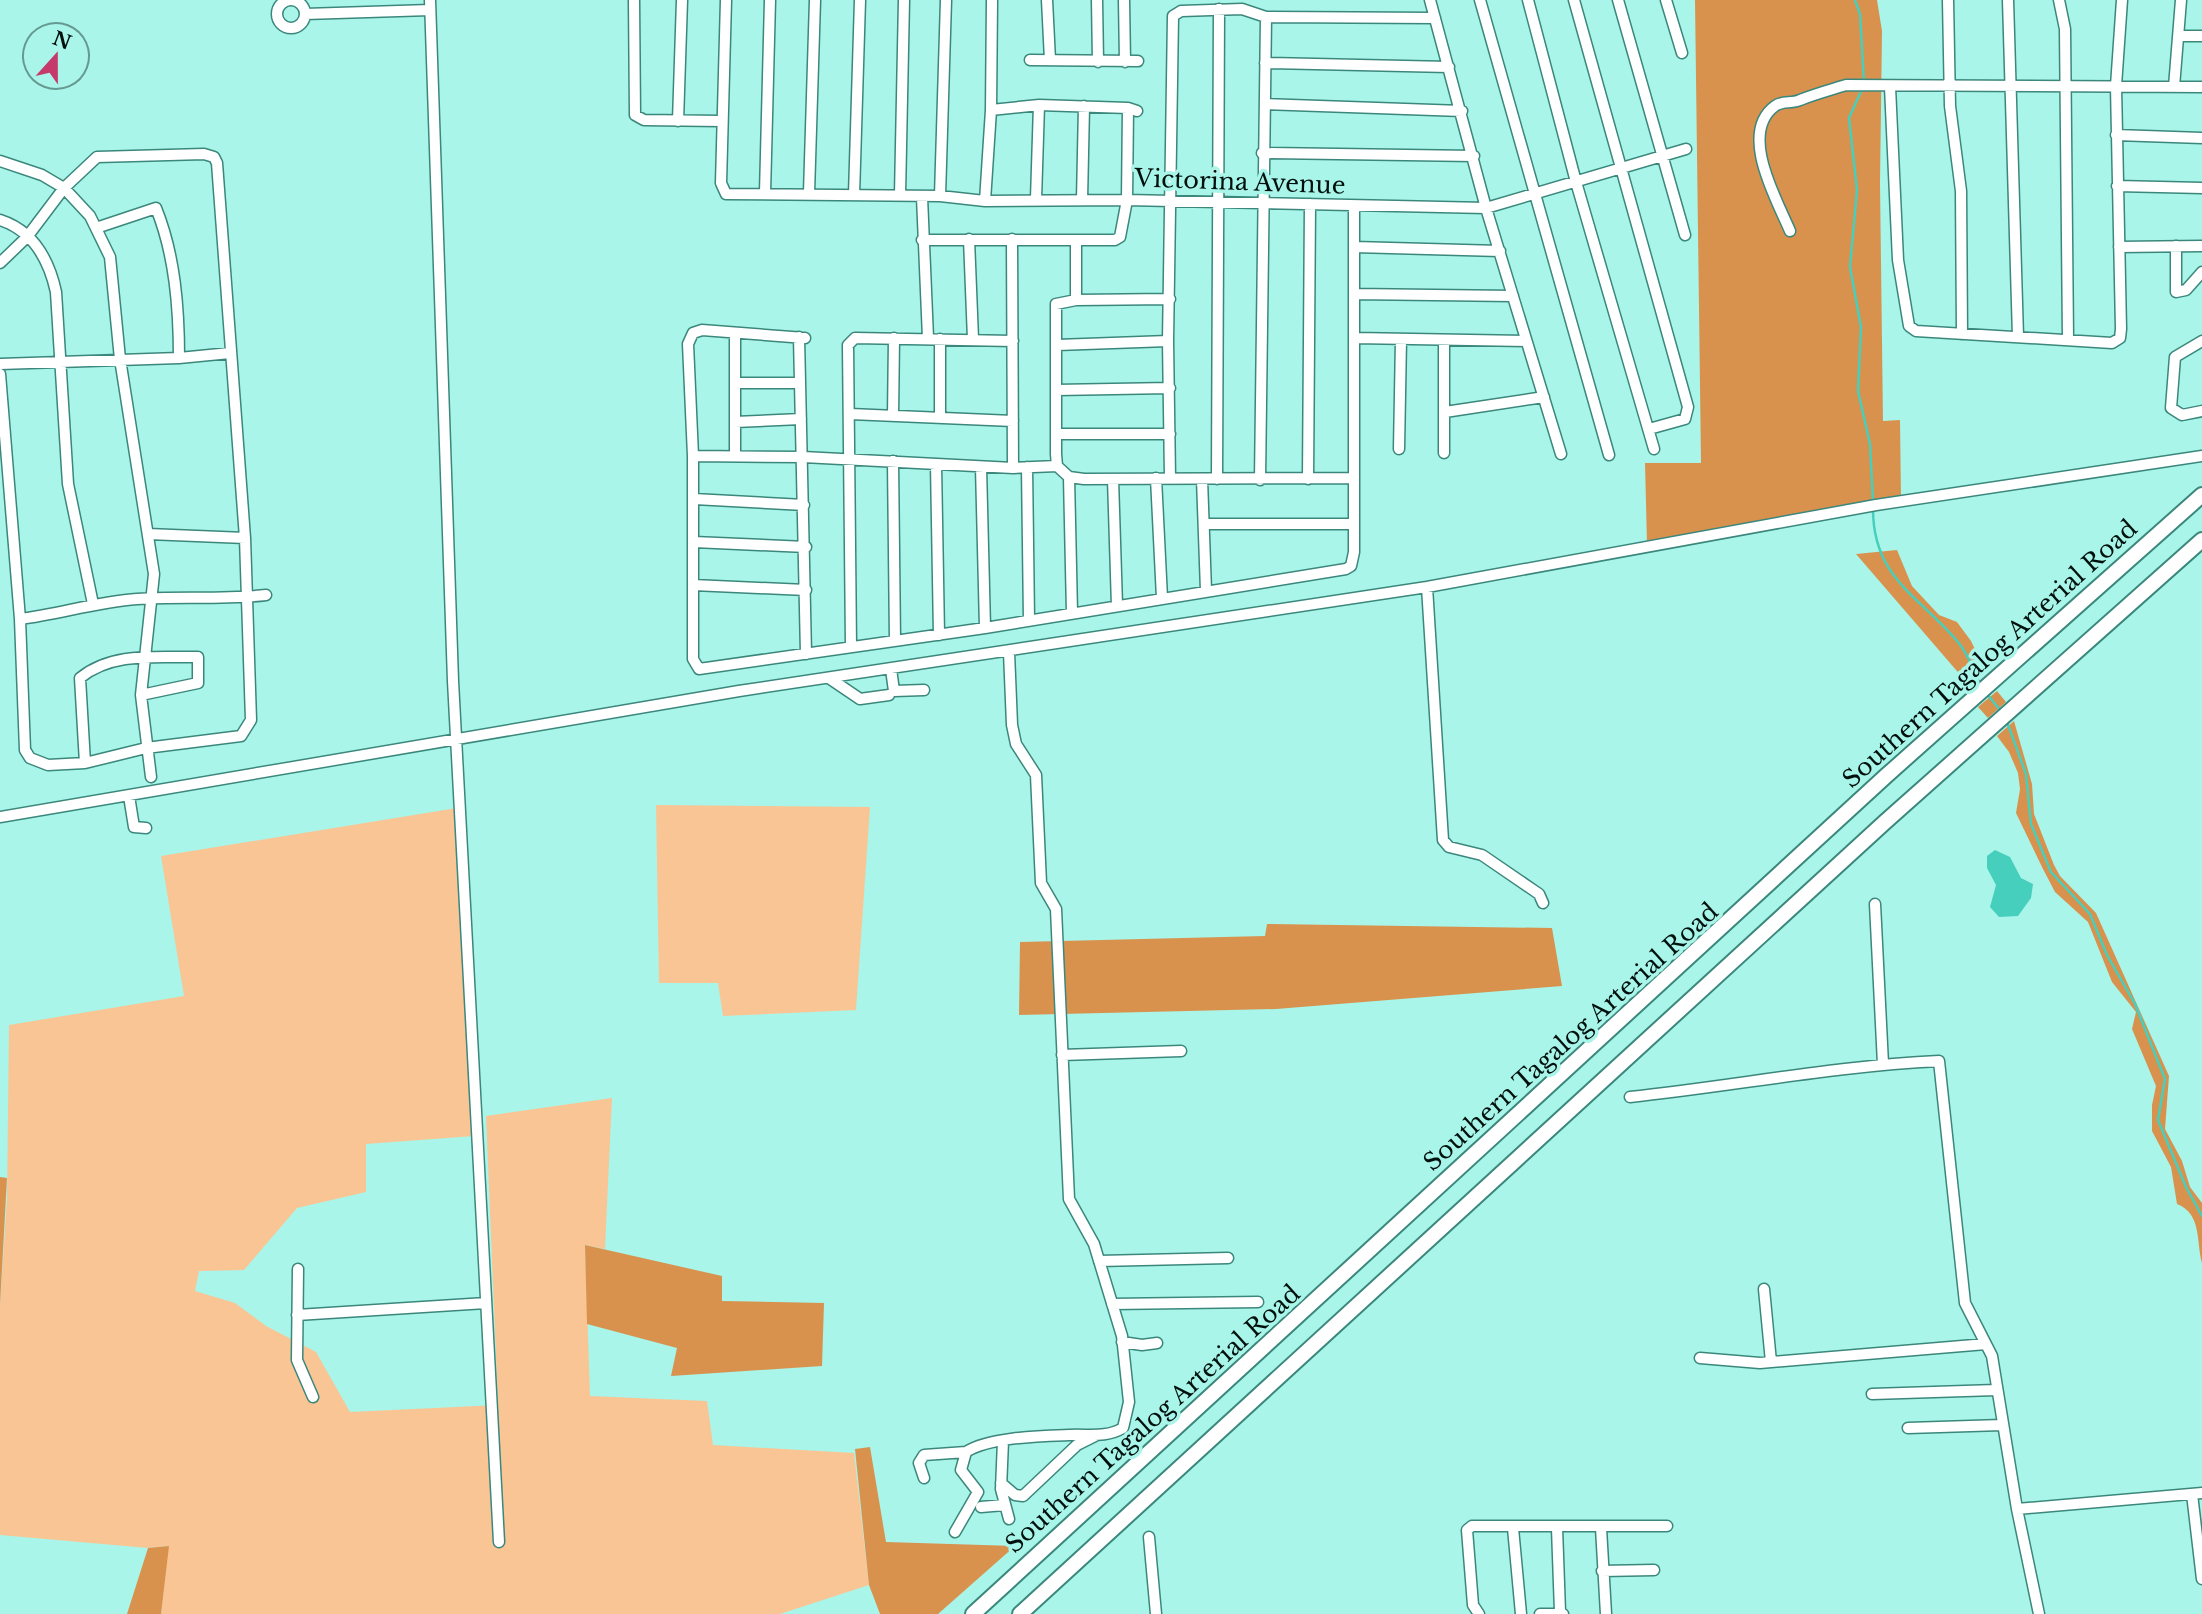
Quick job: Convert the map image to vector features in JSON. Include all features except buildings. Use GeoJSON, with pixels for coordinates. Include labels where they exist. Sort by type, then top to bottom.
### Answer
{"type":"FeatureCollection","features":[{"type":"Feature","properties":{"kind":"highway","name":"Southern Tagalog Arterial Road"},"geometry":{"type":"LineString","coordinates":[[973,1614],[2016,658],[2202,495]]}},
{"type":"Feature","properties":{"kind":"highway"},"geometry":{"type":"LineString","coordinates":[[1020,1614],[1885,822],[2202,540]]}},
{"type":"Feature","properties":{"kind":"street"},"geometry":{"type":"LineString","coordinates":[[634,0],[635,115],[644,120],[678,121],[721,121],[726,0]]}},
{"type":"Feature","properties":{"kind":"street"},"geometry":{"type":"LineString","coordinates":[[678,121],[682,0]]}},
{"type":"Feature","properties":{"kind":"street"},"geometry":{"type":"LineString","coordinates":[[765,193],[770,0]]}},
{"type":"Feature","properties":{"kind":"street"},"geometry":{"type":"LineString","coordinates":[[809,193],[816,0]]}},
{"type":"Feature","properties":{"kind":"street"},"geometry":{"type":"LineString","coordinates":[[854,195],[860,0]]}},
{"type":"Feature","properties":{"kind":"street"},"geometry":{"type":"LineString","coordinates":[[900,195],[904,0]]}},
{"type":"Feature","properties":{"kind":"street"},"geometry":{"type":"LineString","coordinates":[[940,196],[946,0]]}},
{"type":"Feature","properties":{"kind":"street"},"geometry":{"type":"LineString","coordinates":[[985,201],[991,110],[992,0]]}},
{"type":"Feature","properties":{"kind":"street"},"geometry":{"type":"LineString","coordinates":[[1047,0],[1050,60]]}},
{"type":"Feature","properties":{"kind":"street"},"geometry":{"type":"LineString","coordinates":[[1097,0],[1098,62]]}},
{"type":"Feature","properties":{"kind":"street"},"geometry":{"type":"LineString","coordinates":[[1124,0],[1125,62]]}},
{"type":"Feature","properties":{"kind":"street"},"geometry":{"type":"LineString","coordinates":[[1430,0],[1486,208],[1561,454]]}},
{"type":"Feature","properties":{"kind":"street"},"geometry":{"type":"LineString","coordinates":[[1480,0],[1609,456]]}},
{"type":"Feature","properties":{"kind":"street"},"geometry":{"type":"LineString","coordinates":[[1528,0],[1576,182],[1654,449]]}},
{"type":"Feature","properties":{"kind":"street"},"geometry":{"type":"LineString","coordinates":[[1574,0],[1688,407],[1685,419],[1649,429]]}},
{"type":"Feature","properties":{"kind":"street"},"geometry":{"type":"LineString","coordinates":[[1618,0],[1685,235]]}},
{"type":"Feature","properties":{"kind":"street"},"geometry":{"type":"LineString","coordinates":[[1666,0],[1682,53]]}},
{"type":"Feature","properties":{"kind":"street"},"geometry":{"type":"LineString","coordinates":[[1948,0],[1949,86],[1961,191],[1962,334]]}},
{"type":"Feature","properties":{"kind":"street"},"geometry":{"type":"LineString","coordinates":[[2008,0],[2018,337]]}},
{"type":"Feature","properties":{"kind":"street"},"geometry":{"type":"LineString","coordinates":[[2059,0],[2065,29],[2067,86],[2068,340]]}},
{"type":"Feature","properties":{"kind":"street"},"geometry":{"type":"LineString","coordinates":[[1890,86],[1898,260],[1909,326],[1916,331],[2112,343],[2120,338],[2116,86],[2122,0]]}},
{"type":"Feature","properties":{"kind":"street"},"geometry":{"type":"LineString","coordinates":[[2174,87],[2180,0]]}},
{"type":"Feature","properties":{"kind":"street"},"geometry":{"type":"LineString","coordinates":[[305,14],[430,5],[456,741],[499,1542]]}},
{"type":"Feature","properties":{"kind":"street"},"geometry":{"type":"LineString","coordinates":[[1170,478],[1168,341],[1173,201],[1173,16],[1181,11],[1242,5],[1266,17],[1435,18]]}},
{"type":"Feature","properties":{"kind":"street"},"geometry":{"type":"LineString","coordinates":[[1217,479],[1219,9]]}},
{"type":"Feature","properties":{"kind":"street"},"geometry":{"type":"LineString","coordinates":[[1260,480],[1262,153],[1266,17]]}},
{"type":"Feature","properties":{"kind":"street"},"geometry":{"type":"LineString","coordinates":[[2179,36],[2202,36]]}},
{"type":"Feature","properties":{"kind":"street"},"geometry":{"type":"LineString","coordinates":[[1030,60],[1138,61]]}},
{"type":"Feature","properties":{"kind":"street"},"geometry":{"type":"LineString","coordinates":[[1265,63],[1449,67]]}},
{"type":"Feature","properties":{"kind":"street"},"geometry":{"type":"LineString","coordinates":[[1790,231],[1762,165],[1758,139],[1773,107],[1784,101],[1797,102],[1846,85],[2202,87]]}},
{"type":"Feature","properties":{"kind":"street"},"geometry":{"type":"LineString","coordinates":[[1265,104],[1462,111]]}},
{"type":"Feature","properties":{"kind":"street"},"geometry":{"type":"LineString","coordinates":[[922,240],[1115,240],[1120,237],[1127,200],[1132,110],[1039,105],[991,110]]}},
{"type":"Feature","properties":{"kind":"street"},"geometry":{"type":"LineString","coordinates":[[1036,199],[1039,105]]}},
{"type":"Feature","properties":{"kind":"street"},"geometry":{"type":"LineString","coordinates":[[1082,200],[1084,106]]}},
{"type":"Feature","properties":{"kind":"street","name":"Victorina Avenue"},"geometry":{"type":"LineString","coordinates":[[721,121],[722,189],[726,194],[809,193],[940,196],[985,201],[1127,200],[1486,208],[1686,149]]}},
{"type":"Feature","properties":{"kind":"street"},"geometry":{"type":"LineString","coordinates":[[2116,135],[2202,138]]}},
{"type":"Feature","properties":{"kind":"street"},"geometry":{"type":"LineString","coordinates":[[1262,153],[1474,156]]}},
{"type":"Feature","properties":{"kind":"street"},"geometry":{"type":"LineString","coordinates":[[0,262],[27,237],[64,188],[97,156],[204,154],[214,157],[219,170],[248,597],[251,720],[247,731],[241,736],[146,748],[85,762],[48,765],[30,758],[25,750],[20,619],[0,374]]}},
{"type":"Feature","properties":{"kind":"street"},"geometry":{"type":"LineString","coordinates":[[0,161],[42,175],[64,188],[80,204],[96,228],[110,257],[120,359],[154,574],[154,598],[143,658],[141,695],[151,776]]}},
{"type":"Feature","properties":{"kind":"street"},"geometry":{"type":"LineString","coordinates":[[2118,186],[2202,188]]}},
{"type":"Feature","properties":{"kind":"street"},"geometry":{"type":"LineString","coordinates":[[922,197],[922,240],[929,338]]}},
{"type":"Feature","properties":{"kind":"street"},"geometry":{"type":"LineString","coordinates":[[1308,479],[1310,204]]}},
{"type":"Feature","properties":{"kind":"street"},"geometry":{"type":"LineString","coordinates":[[806,654],[806,547],[800,383],[802,337],[702,330],[693,333],[688,344],[694,456],[695,668],[806,654],[939,635],[1346,569],[1353,561],[1354,524],[1354,206]]}},
{"type":"Feature","properties":{"kind":"street"},"geometry":{"type":"LineString","coordinates":[[96,228],[156,208],[169,250],[175,286],[179,358]]}},
{"type":"Feature","properties":{"kind":"street"},"geometry":{"type":"LineString","coordinates":[[0,220],[15,225],[41,250],[51,266],[56,292],[58,363],[68,484],[93,604]]}},
{"type":"Feature","properties":{"kind":"street"},"geometry":{"type":"LineString","coordinates":[[969,239],[973,340]]}},
{"type":"Feature","properties":{"kind":"street"},"geometry":{"type":"LineString","coordinates":[[1012,239],[1013,468]]}},
{"type":"Feature","properties":{"kind":"street"},"geometry":{"type":"LineString","coordinates":[[1076,240],[1076,300]]}},
{"type":"Feature","properties":{"kind":"street"},"geometry":{"type":"LineString","coordinates":[[2175,246],[2176,292],[2186,290],[2202,272]]}},
{"type":"Feature","properties":{"kind":"street"},"geometry":{"type":"LineString","coordinates":[[2119,247],[2202,246]]}},
{"type":"Feature","properties":{"kind":"street"},"geometry":{"type":"LineString","coordinates":[[1354,247],[1500,251]]}},
{"type":"Feature","properties":{"kind":"street"},"geometry":{"type":"LineString","coordinates":[[1354,294],[1513,296]]}},
{"type":"Feature","properties":{"kind":"street"},"geometry":{"type":"LineString","coordinates":[[1056,466],[1056,304],[1076,300],[1170,299]]}},
{"type":"Feature","properties":{"kind":"street"},"geometry":{"type":"LineString","coordinates":[[735,333],[735,455]]}},
{"type":"Feature","properties":{"kind":"street"},"geometry":{"type":"LineString","coordinates":[[851,647],[848,345],[855,338],[1013,341]]}},
{"type":"Feature","properties":{"kind":"street"},"geometry":{"type":"LineString","coordinates":[[893,416],[894,338]]}},
{"type":"Feature","properties":{"kind":"street"},"geometry":{"type":"LineString","coordinates":[[1355,338],[1526,341]]}},
{"type":"Feature","properties":{"kind":"street"},"geometry":{"type":"LineString","coordinates":[[940,339],[940,418]]}},
{"type":"Feature","properties":{"kind":"street"},"geometry":{"type":"LineString","coordinates":[[1399,449],[1401,339]]}},
{"type":"Feature","properties":{"kind":"street"},"geometry":{"type":"LineString","coordinates":[[1057,345],[1168,341]]}},
{"type":"Feature","properties":{"kind":"street"},"geometry":{"type":"LineString","coordinates":[[1444,341],[1444,453]]}},
{"type":"Feature","properties":{"kind":"street"},"geometry":{"type":"LineString","coordinates":[[2202,341],[2175,357],[2171,408],[2182,415],[2202,411]]}},
{"type":"Feature","properties":{"kind":"street"},"geometry":{"type":"LineString","coordinates":[[0,364],[179,358],[230,353]]}},
{"type":"Feature","properties":{"kind":"street"},"geometry":{"type":"LineString","coordinates":[[736,383],[800,383]]}},
{"type":"Feature","properties":{"kind":"street"},"geometry":{"type":"LineString","coordinates":[[1056,390],[1170,387]]}},
{"type":"Feature","properties":{"kind":"street"},"geometry":{"type":"LineString","coordinates":[[1445,412],[1544,397]]}},
{"type":"Feature","properties":{"kind":"street"},"geometry":{"type":"LineString","coordinates":[[850,414],[1013,421]]}},
{"type":"Feature","properties":{"kind":"street"},"geometry":{"type":"LineString","coordinates":[[735,422],[801,419]]}},
{"type":"Feature","properties":{"kind":"street"},"geometry":{"type":"LineString","coordinates":[[1057,434],[1170,434]]}},
{"type":"Feature","properties":{"kind":"street"},"geometry":{"type":"LineString","coordinates":[[694,456],[803,457],[1013,468],[1056,466],[1069,477],[1113,479],[1353,478]]}},
{"type":"Feature","properties":{"kind":"street"},"geometry":{"type":"LineString","coordinates":[[0,817],[829,678],[1427,587],[1871,506],[2202,456]]}},
{"type":"Feature","properties":{"kind":"street"},"geometry":{"type":"LineString","coordinates":[[893,461],[895,641]]}},
{"type":"Feature","properties":{"kind":"street"},"geometry":{"type":"LineString","coordinates":[[936,464],[939,635]]}},
{"type":"Feature","properties":{"kind":"street"},"geometry":{"type":"LineString","coordinates":[[981,467],[985,628]]}},
{"type":"Feature","properties":{"kind":"street"},"geometry":{"type":"LineString","coordinates":[[1027,467],[1029,620]]}},
{"type":"Feature","properties":{"kind":"street"},"geometry":{"type":"LineString","coordinates":[[1069,477],[1072,613]]}},
{"type":"Feature","properties":{"kind":"street"},"geometry":{"type":"LineString","coordinates":[[1156,478],[1162,598]]}},
{"type":"Feature","properties":{"kind":"street"},"geometry":{"type":"LineString","coordinates":[[1113,479],[1117,606]]}},
{"type":"Feature","properties":{"kind":"street"},"geometry":{"type":"LineString","coordinates":[[1202,479],[1206,591]]}},
{"type":"Feature","properties":{"kind":"street"},"geometry":{"type":"LineString","coordinates":[[694,499],[804,505]]}},
{"type":"Feature","properties":{"kind":"street"},"geometry":{"type":"LineString","coordinates":[[1204,524],[1354,524]]}},
{"type":"Feature","properties":{"kind":"street"},"geometry":{"type":"LineString","coordinates":[[148,534],[245,538]]}},
{"type":"Feature","properties":{"kind":"street"},"geometry":{"type":"LineString","coordinates":[[694,542],[806,547]]}},
{"type":"Feature","properties":{"kind":"street"},"geometry":{"type":"LineString","coordinates":[[693,585],[806,590]]}},
{"type":"Feature","properties":{"kind":"street"},"geometry":{"type":"LineString","coordinates":[[1427,587],[1443,840],[1449,847],[1482,855],[1539,894],[1543,903]]}},
{"type":"Feature","properties":{"kind":"street"},"geometry":{"type":"LineString","coordinates":[[20,619],[61,614],[93,604],[154,598],[266,595]]}},
{"type":"Feature","properties":{"kind":"street"},"geometry":{"type":"LineString","coordinates":[[924,1478],[919,1463],[924,1455],[966,1452],[1003,1441],[1111,1435],[1123,1428],[1129,1402],[1122,1342],[1112,1304],[1094,1244],[1069,1199],[1056,909],[1041,883],[1036,775],[1016,744],[1012,726],[1009,652]]}},
{"type":"Feature","properties":{"kind":"street"},"geometry":{"type":"LineString","coordinates":[[85,762],[80,678],[94,666],[113,660],[198,657],[198,683],[141,695]]}},
{"type":"Feature","properties":{"kind":"street"},"geometry":{"type":"LineString","coordinates":[[891,669],[894,691],[924,690]]}},
{"type":"Feature","properties":{"kind":"street"},"geometry":{"type":"LineString","coordinates":[[829,678],[860,699],[889,695]]}},
{"type":"Feature","properties":{"kind":"street"},"geometry":{"type":"LineString","coordinates":[[129,796],[134,827],[146,828]]}},
{"type":"Feature","properties":{"kind":"street"},"geometry":{"type":"LineString","coordinates":[[1875,904],[1883,1064]]}},
{"type":"Feature","properties":{"kind":"street"},"geometry":{"type":"LineString","coordinates":[[1062,1055],[1181,1051]]}},
{"type":"Feature","properties":{"kind":"street"},"geometry":{"type":"LineString","coordinates":[[1630,1097],[1883,1064],[1939,1062],[1965,1303],[1992,1356],[2017,1509],[2039,1614]]}},
{"type":"Feature","properties":{"kind":"street"},"geometry":{"type":"LineString","coordinates":[[1099,1261],[1228,1258]]}},
{"type":"Feature","properties":{"kind":"street"},"geometry":{"type":"LineString","coordinates":[[298,1269],[297,1360],[313,1397]]}},
{"type":"Feature","properties":{"kind":"street"},"geometry":{"type":"LineString","coordinates":[[1763,1289],[1771,1362]]}},
{"type":"Feature","properties":{"kind":"street"},"geometry":{"type":"LineString","coordinates":[[1112,1304],[1258,1301]]}},
{"type":"Feature","properties":{"kind":"street"},"geometry":{"type":"LineString","coordinates":[[297,1315],[486,1303]]}},
{"type":"Feature","properties":{"kind":"street"},"geometry":{"type":"LineString","coordinates":[[1122,1342],[1142,1345],[1157,1343]]}},
{"type":"Feature","properties":{"kind":"street"},"geometry":{"type":"LineString","coordinates":[[1700,1358],[1731,1362],[1771,1362],[1986,1344]]}},
{"type":"Feature","properties":{"kind":"street"},"geometry":{"type":"LineString","coordinates":[[1871,1394],[1996,1390]]}},
{"type":"Feature","properties":{"kind":"street"},"geometry":{"type":"LineString","coordinates":[[1908,1428],[2002,1424]]}},
{"type":"Feature","properties":{"kind":"street"},"geometry":{"type":"LineString","coordinates":[[1001,1483],[1015,1495],[1023,1496],[1077,1445],[1097,1435]]}},
{"type":"Feature","properties":{"kind":"street"},"geometry":{"type":"LineString","coordinates":[[1003,1441],[1001,1483],[1009,1519]]}},
{"type":"Feature","properties":{"kind":"street"},"geometry":{"type":"LineString","coordinates":[[955,1532],[978,1492],[961,1470],[966,1452]]}},
{"type":"Feature","properties":{"kind":"street"},"geometry":{"type":"LineString","coordinates":[[2017,1509],[2197,1493],[2202,1579]]}},
{"type":"Feature","properties":{"kind":"street"},"geometry":{"type":"LineString","coordinates":[[981,1507],[1004,1505]]}},
{"type":"Feature","properties":{"kind":"street"},"geometry":{"type":"LineString","coordinates":[[1479,1614],[1473,1605],[1467,1530],[1472,1526],[1667,1526]]}},
{"type":"Feature","properties":{"kind":"street"},"geometry":{"type":"LineString","coordinates":[[1513,1528],[1521,1614]]}},
{"type":"Feature","properties":{"kind":"street"},"geometry":{"type":"LineString","coordinates":[[1540,1614],[1562,1613],[1557,1528]]}},
{"type":"Feature","properties":{"kind":"street"},"geometry":{"type":"LineString","coordinates":[[1601,1528],[1606,1614]]}},
{"type":"Feature","properties":{"kind":"street"},"geometry":{"type":"LineString","coordinates":[[1149,1537],[1156,1614]]}},
{"type":"Feature","properties":{"kind":"street"},"geometry":{"type":"LineString","coordinates":[[1602,1571],[1654,1570]]}},
{"type":"Feature","properties":{"kind":"shaded area"},"geometry":{"type":"Polygon","coordinates":[[[1695,0],[1877,0],[1882,31],[1880,183],[1883,421],[1900,420],[1901,499],[1647,544],[1645,463],[1701,463],[1695,0]]]}},
{"type":"Feature","properties":{"kind":"shaded area"},"geometry":{"type":"Polygon","coordinates":[[[1897,550],[1912,586],[1939,615],[1957,622],[1971,641],[1985,670],[1969,685],[1856,554],[1897,550]]]}},
{"type":"Feature","properties":{"kind":"shaded area"},"geometry":{"type":"Polygon","coordinates":[[[1997,691],[2006,702],[1988,718],[1978,707],[1997,691]]]}},
{"type":"Feature","properties":{"kind":"shaded area"},"geometry":{"type":"Polygon","coordinates":[[[2014,721],[2032,784],[2034,814],[2054,865],[2060,876],[2096,913],[2169,1076],[2165,1129],[2182,1161],[2190,1187],[2202,1203],[2202,1263],[2194,1221],[2191,1214],[2177,1204],[2171,1167],[2152,1131],[2152,1105],[2156,1086],[2132,1029],[2136,1012],[2112,982],[2088,922],[2055,892],[2016,813],[2020,789],[2018,773],[2009,752],[1997,736],[2014,721]]]}},
{"type":"Feature","properties":{"kind":"shaded area"},"geometry":{"type":"Polygon","coordinates":[[[656,805],[870,807],[856,1010],[723,1016],[718,983],[659,983],[656,805]]]}},
{"type":"Feature","properties":{"kind":"shaded area"},"geometry":{"type":"Polygon","coordinates":[[[457,808],[474,1136],[366,1144],[366,1192],[297,1208],[244,1270],[199,1271],[195,1291],[235,1303],[266,1326],[316,1352],[350,1412],[498,1405],[486,1116],[612,1098],[605,1249],[585,1245],[590,1396],[707,1401],[713,1445],[854,1453],[869,1585],[780,1614],[161,1614],[168,1546],[148,1548],[0,1535],[0,1305],[7,1199],[9,1025],[184,996],[161,856],[457,808]]]}},
{"type":"Feature","properties":{"kind":"shaded area"},"geometry":{"type":"Polygon","coordinates":[[[1995,850],[2010,857],[2021,878],[2033,884],[2031,898],[2018,916],[1999,917],[1990,907],[1996,885],[1987,868],[1987,856],[1995,850]]]}},
{"type":"Feature","properties":{"kind":"shaded area"},"geometry":{"type":"Polygon","coordinates":[[[1267,924],[1552,928],[1562,986],[1276,1009],[1019,1015],[1020,942],[1265,936],[1267,924]]]}},
{"type":"Feature","properties":{"kind":"shaded area"},"geometry":{"type":"Polygon","coordinates":[[[0,1177],[7,1178],[0,1305],[0,1177]]]}},
{"type":"Feature","properties":{"kind":"shaded area"},"geometry":{"type":"Polygon","coordinates":[[[585,1245],[722,1276],[722,1301],[824,1303],[822,1366],[671,1376],[677,1348],[587,1324],[585,1245]]]}},
{"type":"Feature","properties":{"kind":"shaded area"},"geometry":{"type":"Polygon","coordinates":[[[870,1447],[886,1542],[1015,1546],[938,1614],[880,1614],[869,1585],[855,1449],[870,1447]]]}},
{"type":"Feature","properties":{"kind":"shaded area"},"geometry":{"type":"Polygon","coordinates":[[[169,1546],[161,1614],[127,1614],[148,1548],[169,1546]]]}},
{"type":"Feature","properties":{"kind":"waterway"},"geometry":{"type":"LineString","coordinates":[[1855,0],[1860,14],[1864,83]]}},
{"type":"Feature","properties":{"kind":"waterway"},"geometry":{"type":"LineString","coordinates":[[1862,89],[1849,118],[1857,190],[1850,267],[1861,327],[1858,391],[1870,444],[1873,502]]}},
{"type":"Feature","properties":{"kind":"waterway"},"geometry":{"type":"LineString","coordinates":[[1873,509],[1875,533],[1890,570],[1958,642],[1981,685]]}},
{"type":"Feature","properties":{"kind":"waterway"},"geometry":{"type":"LineString","coordinates":[[1987,694],[2000,710]]}},
{"type":"Feature","properties":{"kind":"waterway"},"geometry":{"type":"LineString","coordinates":[[2007,722],[2026,774],[2031,824],[2051,872],[2090,914],[2107,955],[2135,1004],[2165,1079],[2158,1120],[2186,1187],[2202,1216]]}}]}
